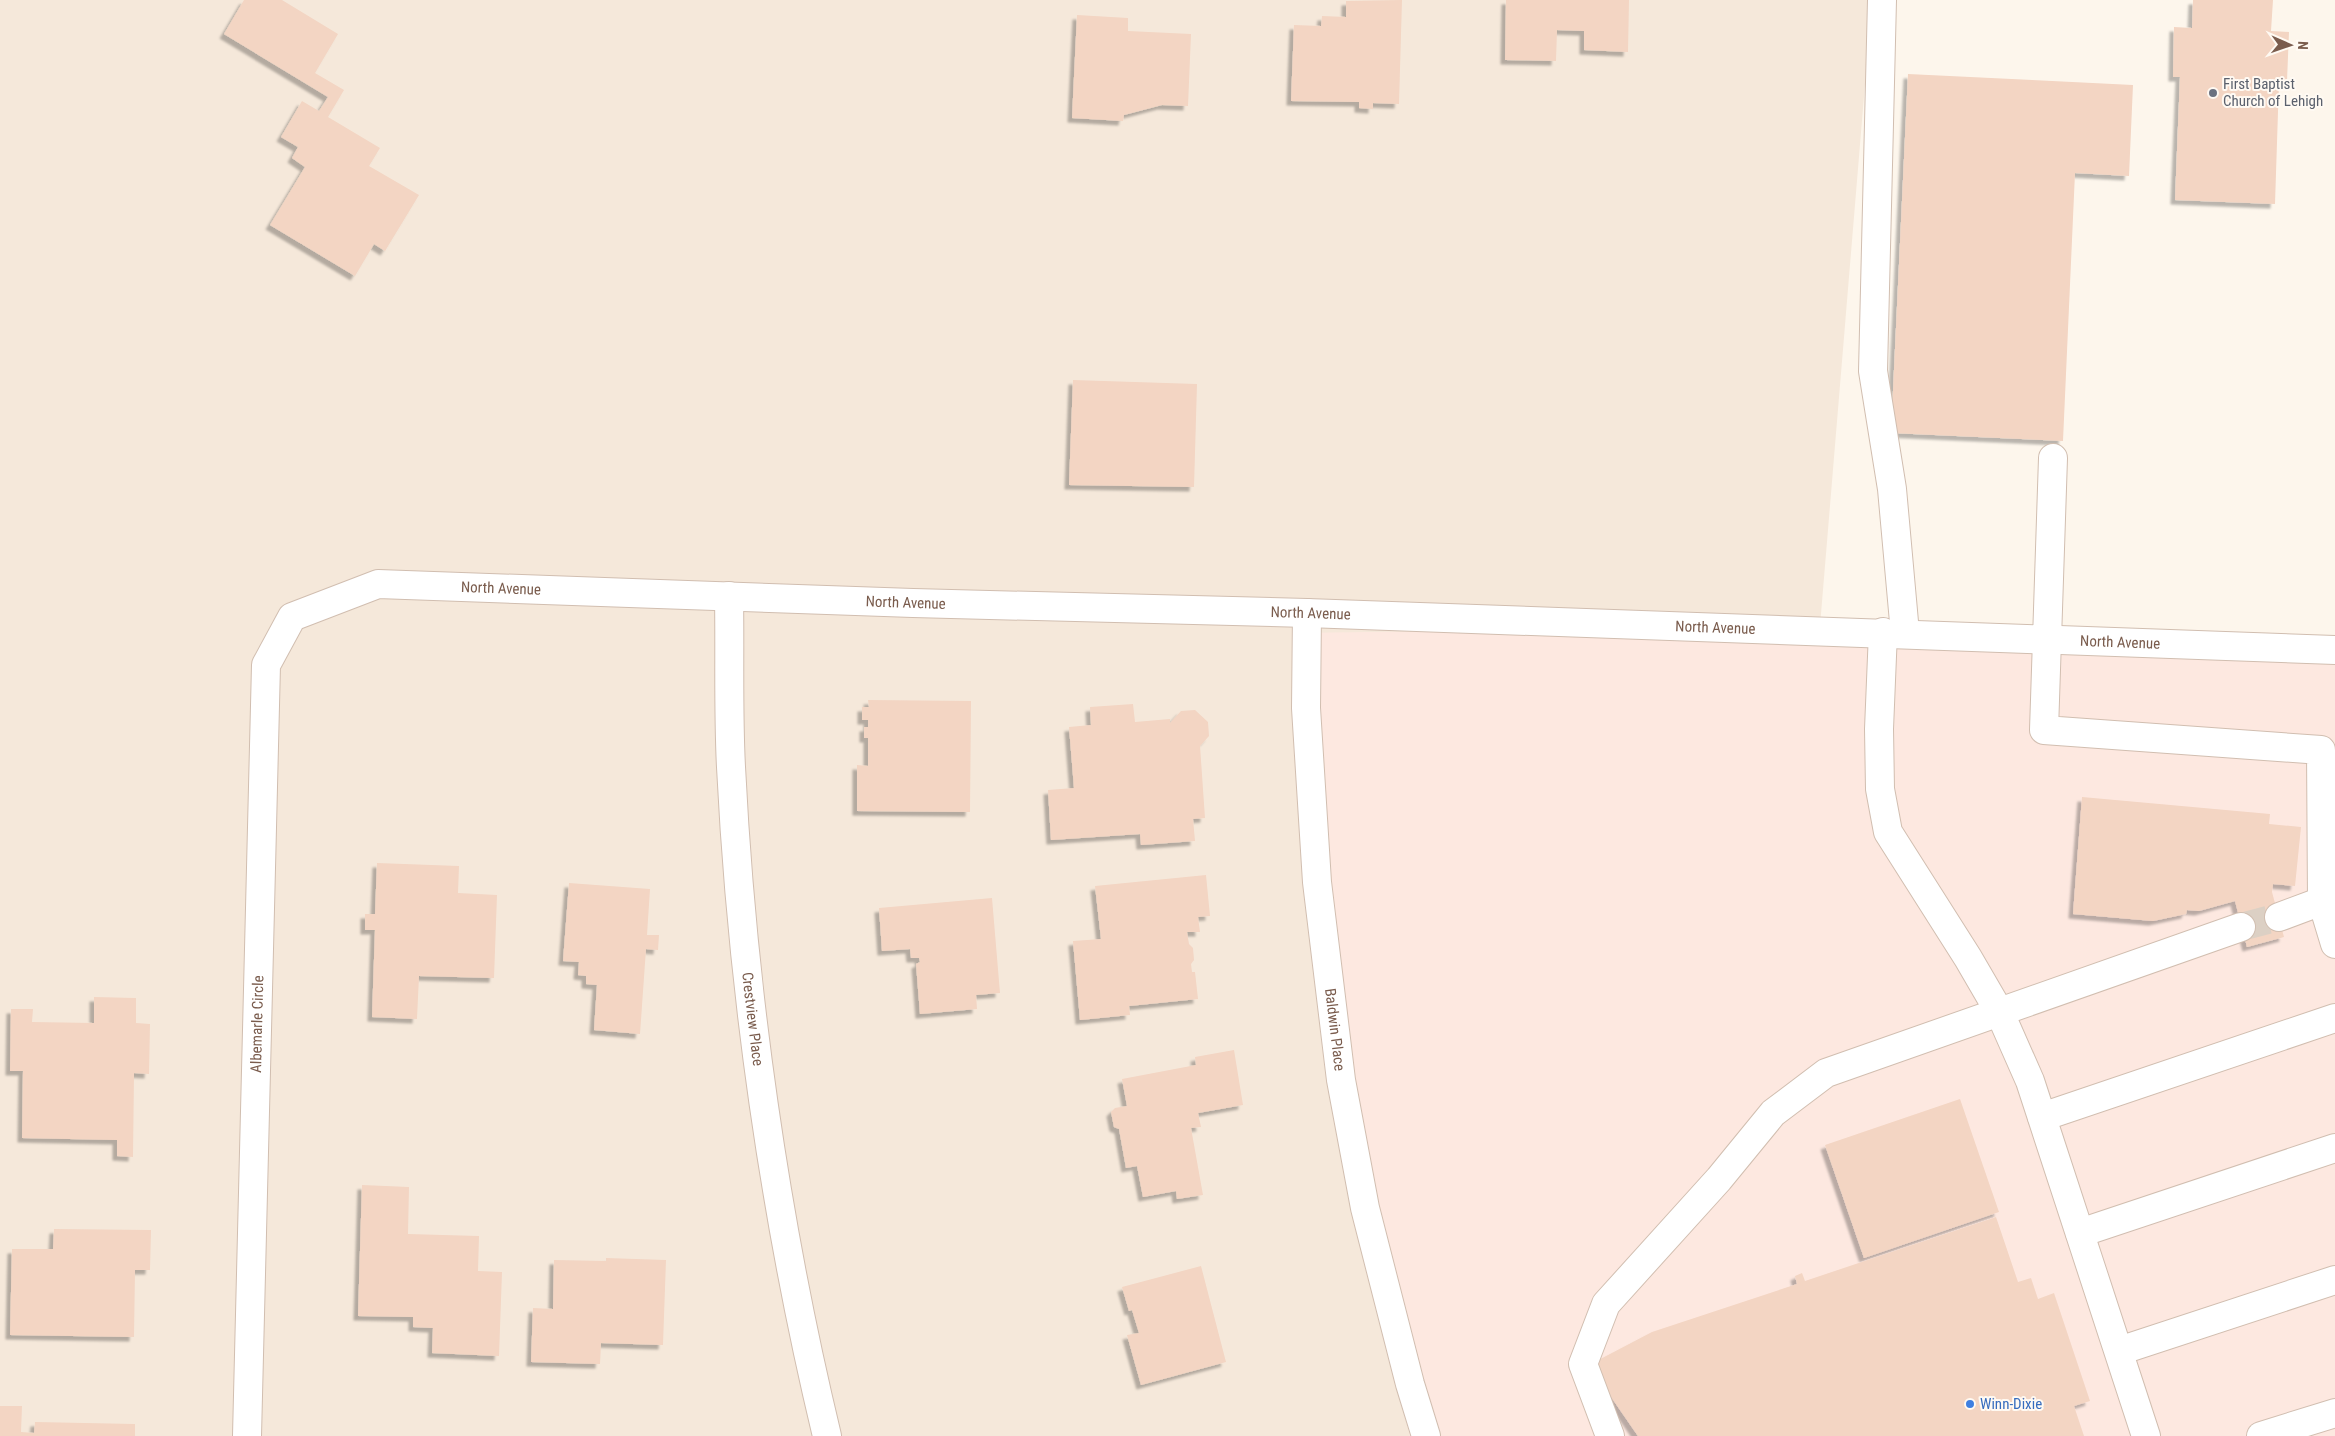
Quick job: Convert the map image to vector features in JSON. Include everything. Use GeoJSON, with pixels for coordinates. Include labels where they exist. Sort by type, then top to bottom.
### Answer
{"type":"FeatureCollection","features":[{"type":"Feature","properties":{"kind":"street"},"geometry":{"type":"LineString","coordinates":[[1882,0],[1873,370],[1892,489],[1894,632],[1879,729],[1880,789],[1888,832],[1968,958],[2000,1013],[2030,1080],[2146,1436]]}},
{"type":"Feature","properties":{"kind":"street"},"geometry":{"type":"LineString","coordinates":[[2053,458],[2044,730],[2321,750],[2322,902],[2335,944]]}},
{"type":"Feature","properties":{"kind":"street","name":"North Avenue"},"geometry":{"type":"LineString","coordinates":[[292,617],[378,584],[913,603],[1307,613],[1712,629],[1894,632],[2335,650]]}},
{"type":"Feature","properties":{"kind":"street","name":"Crestview Place"},"geometry":{"type":"LineString","coordinates":[[729,596],[731,766],[745,945],[770,1152],[814,1382],[827,1436]]}},
{"type":"Feature","properties":{"kind":"street","name":"Baldwin Place"},"geometry":{"type":"LineString","coordinates":[[1307,613],[1306,708],[1317,882],[1341,1080],[1365,1208],[1410,1384],[1426,1436]]}},
{"type":"Feature","properties":{"kind":"street","name":"Albemarle Circle"},"geometry":{"type":"LineString","coordinates":[[247,1436],[266,665],[292,617]]}},
{"type":"Feature","properties":{"kind":"street"},"geometry":{"type":"LineString","coordinates":[[2279,917],[2322,902]]}},
{"type":"Feature","properties":{"kind":"street"},"geometry":{"type":"LineString","coordinates":[[1610,1436],[1583,1364],[1606,1304],[1719,1178],[1773,1113],[1826,1073],[2241,927]]}},
{"type":"Feature","properties":{"kind":"street"},"geometry":{"type":"LineString","coordinates":[[2042,1117],[2335,1018]]}},
{"type":"Feature","properties":{"kind":"street"},"geometry":{"type":"LineString","coordinates":[[2080,1233],[2335,1148]]}},
{"type":"Feature","properties":{"kind":"street"},"geometry":{"type":"LineString","coordinates":[[2119,1351],[2335,1280]]}},
{"type":"Feature","properties":{"kind":"street"},"geometry":{"type":"LineString","coordinates":[[2261,1436],[2335,1412]]}},
{"type":"Feature","properties":{"kind":"shaded area"},"geometry":{"type":"Polygon","coordinates":[[[0,0],[1872,0],[1820,626],[1292,634],[1357,1229],[1410,1436],[0,1436],[0,0]]]}},
{"type":"Feature","properties":{"kind":"shaded area"},"geometry":{"type":"Polygon","coordinates":[[[1820,626],[2335,649],[2335,1436],[1410,1436],[1357,1229],[1296,765],[1292,633],[1820,626]]]}},
{"type":"Feature","properties":{"kind":"building"},"geometry":{"type":"Polygon","coordinates":[[[244,0],[282,0],[338,34],[315,73],[344,90],[328,117],[380,148],[369,166],[419,195],[385,251],[374,244],[355,276],[270,225],[305,167],[292,158],[298,147],[281,137],[302,101],[319,111],[328,97],[224,34],[244,0]]]}},
{"type":"Feature","properties":{"kind":"building"},"geometry":{"type":"Polygon","coordinates":[[[1402,0],[1399,104],[1373,103],[1373,109],[1359,108],[1359,102],[1291,101],[1294,25],[1321,26],[1322,16],[1346,17],[1346,1],[1402,0]]]}},
{"type":"Feature","properties":{"kind":"building"},"geometry":{"type":"Polygon","coordinates":[[[1506,0],[1629,0],[1628,52],[1584,50],[1584,31],[1557,30],[1556,61],[1505,60],[1506,0]]]}},
{"type":"Feature","properties":{"kind":"building"},"geometry":{"type":"Polygon","coordinates":[[[2193,0],[2273,0],[2271,31],[2289,32],[2287,81],[2279,81],[2275,204],[2175,200],[2180,77],[2173,77],[2174,27],[2192,28],[2193,0]]]}},
{"type":"Feature","properties":{"kind":"building"},"geometry":{"type":"Polygon","coordinates":[[[1077,15],[1128,18],[1128,31],[1191,34],[1188,106],[1162,105],[1124,115],[1123,121],[1072,118],[1077,15]]]}},
{"type":"Feature","properties":{"kind":"building"},"geometry":{"type":"Polygon","coordinates":[[[1908,74],[2133,85],[2129,176],[2075,173],[2063,441],[1891,433],[1908,74]]]}},
{"type":"Feature","properties":{"kind":"building"},"geometry":{"type":"Polygon","coordinates":[[[1073,380],[1197,384],[1194,487],[1069,485],[1073,380]]]}},
{"type":"Feature","properties":{"kind":"building"},"geometry":{"type":"Polygon","coordinates":[[[868,700],[971,701],[970,812],[857,811],[857,765],[868,766],[868,738],[864,738],[864,727],[868,727],[868,720],[862,720],[862,707],[869,707],[868,700]]]}},
{"type":"Feature","properties":{"kind":"building"},"geometry":{"type":"Polygon","coordinates":[[[1133,704],[1135,722],[1170,719],[1170,723],[1181,711],[1195,710],[1208,722],[1209,736],[1200,746],[1205,818],[1193,819],[1195,841],[1141,845],[1140,834],[1051,840],[1048,790],[1074,788],[1069,727],[1091,725],[1090,707],[1133,704]]]}},
{"type":"Feature","properties":{"kind":"building"},"geometry":{"type":"Polygon","coordinates":[[[2082,797],[2270,814],[2269,824],[2301,827],[2295,886],[2273,884],[2272,892],[2284,937],[2247,947],[2235,901],[2199,911],[2187,910],[2186,914],[2153,921],[2073,914],[2082,797]]]}},
{"type":"Feature","properties":{"kind":"building"},"geometry":{"type":"Polygon","coordinates":[[[377,863],[459,866],[458,893],[497,895],[494,978],[419,976],[417,1019],[372,1017],[375,930],[365,930],[365,914],[375,914],[377,863]]]}},
{"type":"Feature","properties":{"kind":"building"},"geometry":{"type":"Polygon","coordinates":[[[1206,875],[1210,916],[1198,917],[1200,932],[1187,932],[1189,944],[1193,948],[1194,960],[1191,964],[1192,972],[1195,972],[1198,999],[1129,1006],[1130,1015],[1080,1020],[1073,941],[1101,939],[1095,886],[1206,875]]]}},
{"type":"Feature","properties":{"kind":"building"},"geometry":{"type":"Polygon","coordinates":[[[569,883],[650,889],[647,935],[659,935],[658,950],[646,949],[640,1034],[594,1030],[597,985],[586,984],[586,976],[578,975],[579,962],[563,961],[569,883]]]}},
{"type":"Feature","properties":{"kind":"building"},"geometry":{"type":"Polygon","coordinates":[[[992,898],[1000,993],[976,995],[977,1009],[920,1014],[916,964],[920,962],[919,958],[911,958],[910,949],[882,951],[879,908],[992,898]]]}},
{"type":"Feature","properties":{"kind":"building"},"geometry":{"type":"Polygon","coordinates":[[[94,997],[136,998],[136,1023],[150,1024],[149,1074],[134,1073],[133,1157],[117,1156],[117,1140],[22,1138],[23,1071],[10,1071],[11,1009],[33,1009],[32,1022],[94,1023],[94,997]]]}},
{"type":"Feature","properties":{"kind":"building"},"geometry":{"type":"Polygon","coordinates":[[[1234,1050],[1243,1105],[1198,1113],[1201,1127],[1191,1128],[1203,1195],[1177,1199],[1176,1191],[1143,1197],[1137,1166],[1126,1168],[1119,1129],[1114,1127],[1111,1112],[1115,1108],[1127,1106],[1122,1079],[1196,1065],[1195,1057],[1234,1050]]]}},
{"type":"Feature","properties":{"kind":"building"},"geometry":{"type":"Polygon","coordinates":[[[1960,1099],[1999,1212],[1864,1258],[1825,1145],[1960,1099]]]}},
{"type":"Feature","properties":{"kind":"building"},"geometry":{"type":"Polygon","coordinates":[[[362,1185],[409,1187],[408,1234],[479,1236],[478,1271],[502,1272],[499,1356],[432,1353],[433,1328],[413,1327],[413,1317],[358,1316],[362,1185]]]}},
{"type":"Feature","properties":{"kind":"building"},"geometry":{"type":"Polygon","coordinates":[[[1996,1217],[2018,1282],[2031,1278],[2038,1299],[2054,1293],[2090,1401],[2074,1406],[2084,1436],[1638,1436],[1589,1365],[1652,1332],[1797,1284],[1795,1276],[1802,1273],[1805,1281],[1996,1217]]]}},
{"type":"Feature","properties":{"kind":"building"},"geometry":{"type":"Polygon","coordinates":[[[54,1229],[151,1230],[150,1270],[135,1270],[134,1337],[10,1335],[12,1249],[53,1249],[54,1229]]]}},
{"type":"Feature","properties":{"kind":"building"},"geometry":{"type":"Polygon","coordinates":[[[606,1258],[666,1260],[663,1345],[601,1343],[600,1364],[531,1362],[533,1308],[553,1309],[554,1260],[606,1261],[606,1258]]]}},
{"type":"Feature","properties":{"kind":"building"},"geometry":{"type":"Polygon","coordinates":[[[1201,1266],[1226,1362],[1141,1385],[1127,1335],[1139,1333],[1132,1310],[1129,1311],[1122,1287],[1201,1266]]]}},
{"type":"Feature","properties":{"kind":"building"},"geometry":{"type":"Polygon","coordinates":[[[0,1406],[22,1406],[21,1432],[34,1433],[35,1422],[135,1424],[135,1436],[0,1436],[0,1406]]]}},
{"type":"Feature","properties":{"kind":"tunnel"},"geometry":{"type":"LineString","coordinates":[[2241,927],[2279,917]]}},
{"type":"Feature","properties":{"kind":"place","name":"First Baptist Church of Lehigh"},"geometry":{"type":"Point","coordinates":[2213,93]}},
{"type":"Feature","properties":{"kind":"place","name":"Winn-Dixie"},"geometry":{"type":"Point","coordinates":[1970,1404]}}]}
